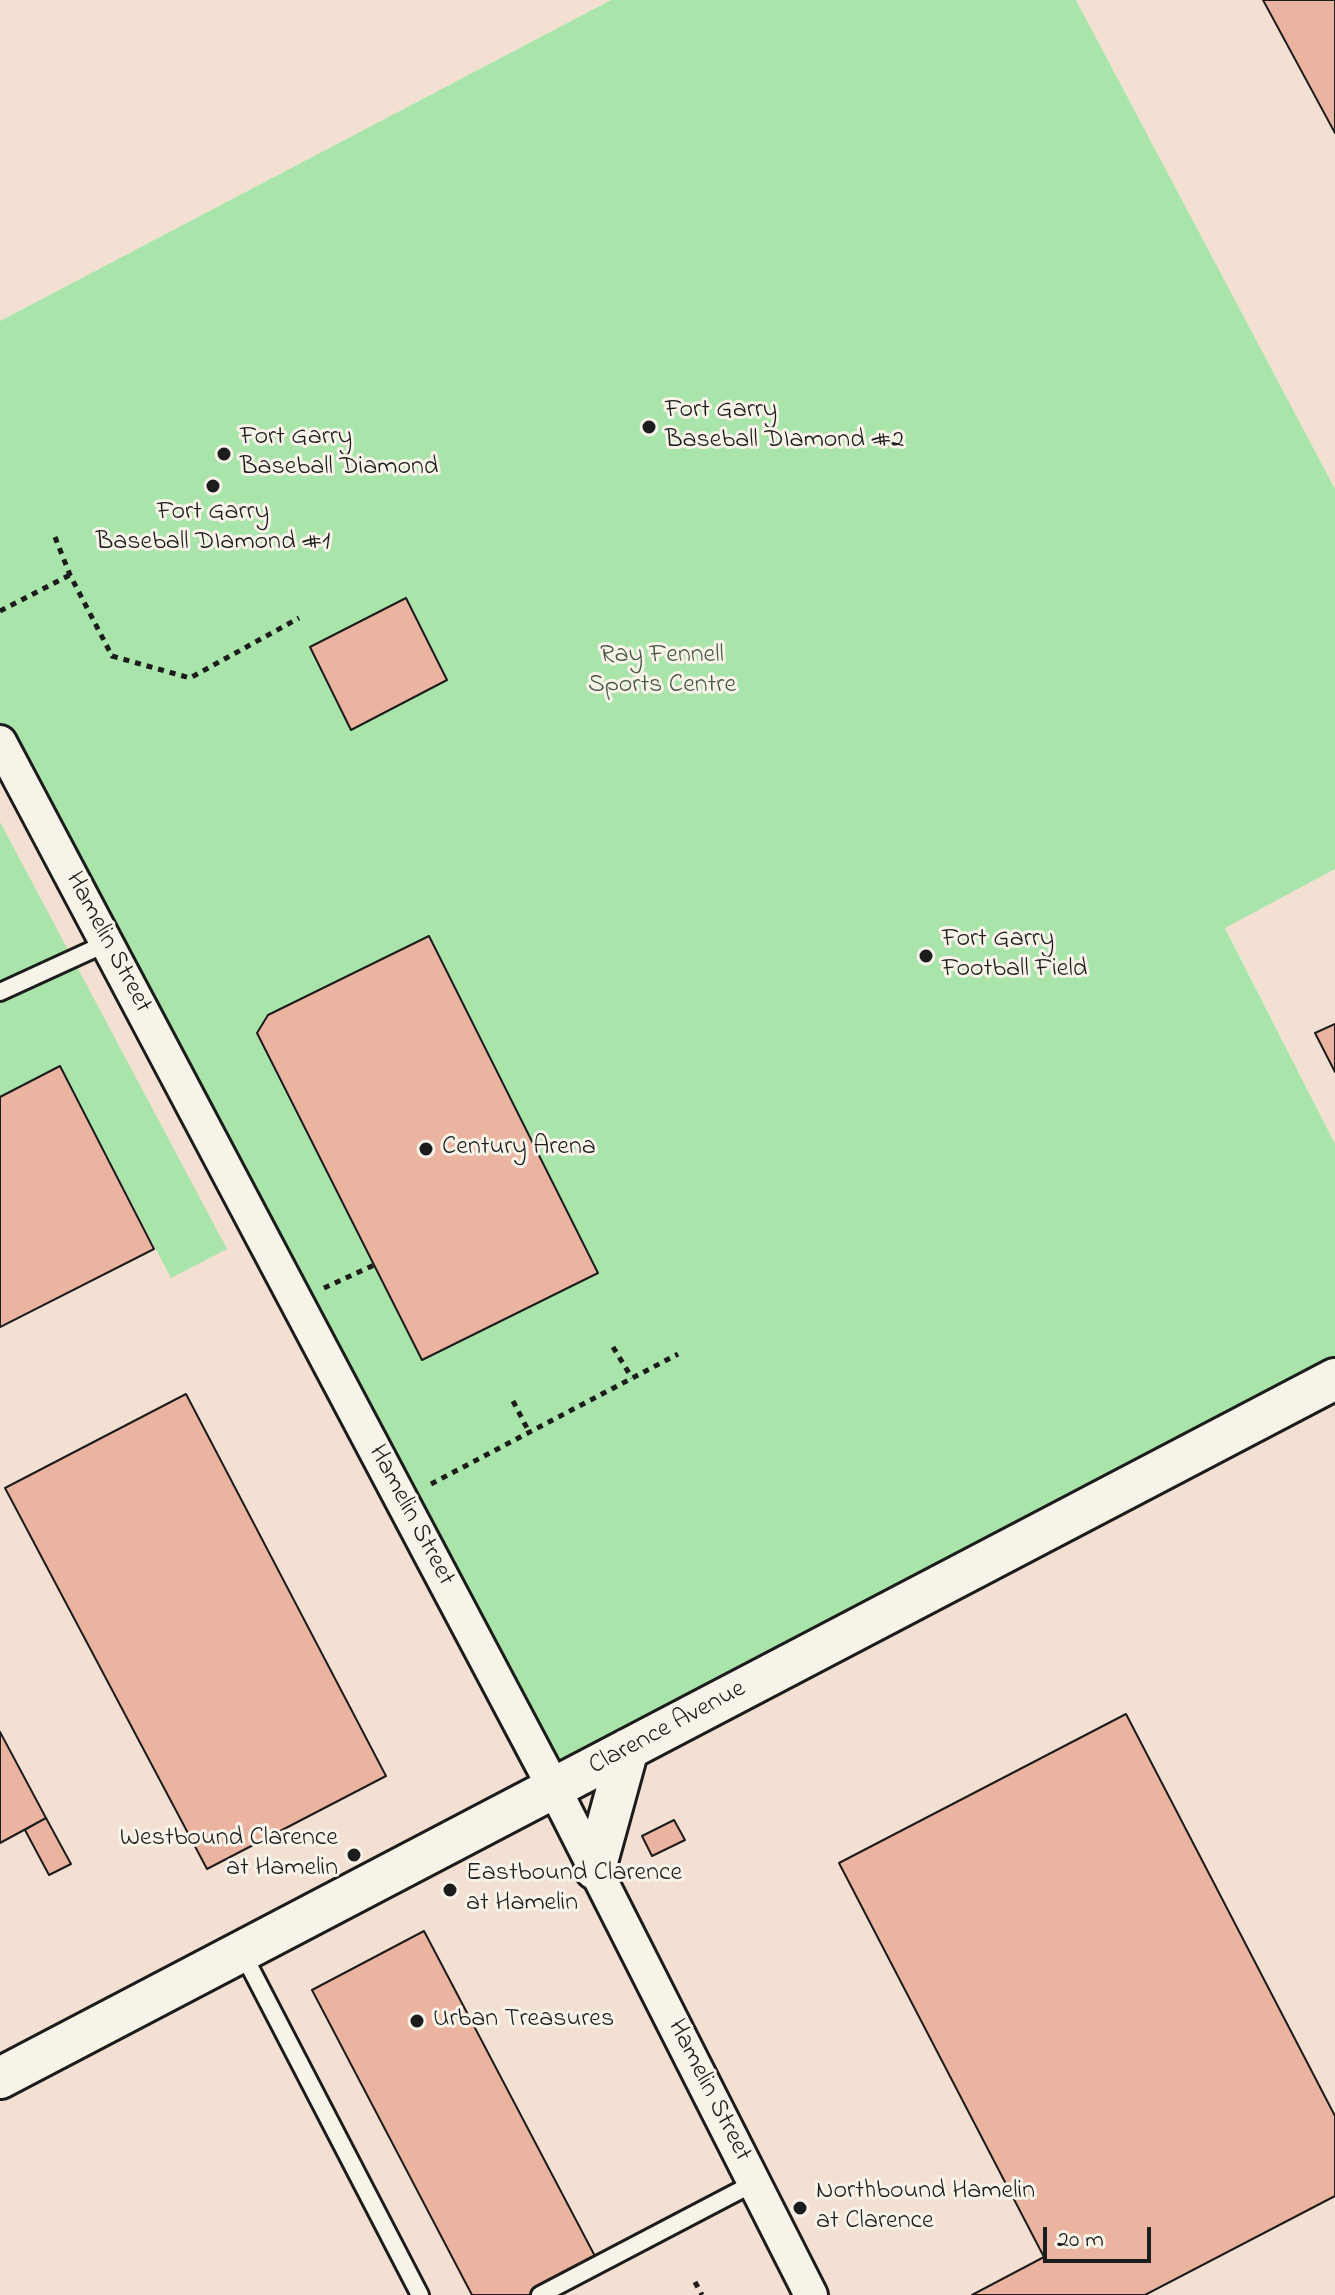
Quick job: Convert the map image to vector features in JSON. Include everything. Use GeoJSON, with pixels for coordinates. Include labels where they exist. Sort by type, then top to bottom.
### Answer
{"type":"FeatureCollection","features":[{"type":"Feature","properties":{"kind":"street","name":"Hamelin Street"},"geometry":{"type":"LineString","coordinates":[[0,742],[554,1788],[811,2295]]}},
{"type":"Feature","properties":{"kind":"street","name":"Clarence Avenue"},"geometry":{"type":"LineString","coordinates":[[0,2078],[1335,1379]]}},
{"type":"Feature","properties":{"kind":"street"},"geometry":{"type":"LineString","coordinates":[[595,1869],[628,1749]]}},
{"type":"Feature","properties":{"kind":"lane"},"geometry":{"type":"LineString","coordinates":[[0,992],[107,943]]}},
{"type":"Feature","properties":{"kind":"lane"},"geometry":{"type":"LineString","coordinates":[[241,1951],[420,2295]]}},
{"type":"Feature","properties":{"kind":"lane"},"geometry":{"type":"LineString","coordinates":[[540,2295],[754,2183]]}},
{"type":"Feature","properties":{"kind":"path"},"geometry":{"type":"LineString","coordinates":[[55,537],[70,575],[112,656],[190,678],[299,618]]}},
{"type":"Feature","properties":{"kind":"path"},"geometry":{"type":"LineString","coordinates":[[0,611],[70,575]]}},
{"type":"Feature","properties":{"kind":"path"},"geometry":{"type":"LineString","coordinates":[[297,1302],[374,1265]]}},
{"type":"Feature","properties":{"kind":"path"},"geometry":{"type":"LineString","coordinates":[[613,1347],[632,1378]]}},
{"type":"Feature","properties":{"kind":"path"},"geometry":{"type":"LineString","coordinates":[[401,1499],[678,1354]]}},
{"type":"Feature","properties":{"kind":"path"},"geometry":{"type":"LineString","coordinates":[[513,1401],[529,1432]]}},
{"type":"Feature","properties":{"kind":"path"},"geometry":{"type":"LineString","coordinates":[[695,2282],[702,2295]]}},
{"type":"Feature","properties":{"kind":"shaded area"},"geometry":{"type":"Polygon","coordinates":[[[0,0],[611,0],[0,321],[0,0]]]}},
{"type":"Feature","properties":{"kind":"shaded area"},"geometry":{"type":"Polygon","coordinates":[[[1076,0],[1335,0],[1335,489],[1250,329],[1076,0]]]}},
{"type":"Feature","properties":{"kind":"shaded area"},"geometry":{"type":"Polygon","coordinates":[[[0,742],[1335,1379],[1335,2295],[0,2295],[0,742]]]}},
{"type":"Feature","properties":{"kind":"shaded area"},"geometry":{"type":"Polygon","coordinates":[[[1335,869],[1335,1144],[1225,927],[1335,869]]]}},
{"type":"Feature","properties":{"kind":"green space","name":"Ray Fennell Sports Centre"},"geometry":{"type":"Polygon","coordinates":[[[611,0],[1076,0],[1335,489],[1335,869],[1225,928],[1335,1144],[1335,1379],[554,1788],[0,742],[0,321],[611,0]]]}},
{"type":"Feature","properties":{"kind":"green space"},"geometry":{"type":"Polygon","coordinates":[[[0,822],[227,1249],[171,1278],[60,1066],[0,1097],[0,822]]]}},
{"type":"Feature","properties":{"kind":"building"},"geometry":{"type":"Polygon","coordinates":[[[1263,0],[1335,0],[1335,133],[1263,0]]]}},
{"type":"Feature","properties":{"kind":"building"},"geometry":{"type":"Polygon","coordinates":[[[406,598],[447,680],[351,730],[310,647],[406,598]]]}},
{"type":"Feature","properties":{"kind":"building","name":"Century Arena"},"geometry":{"type":"Polygon","coordinates":[[[429,936],[598,1273],[422,1360],[257,1033],[268,1015],[429,936]]]}},
{"type":"Feature","properties":{"kind":"building"},"geometry":{"type":"Polygon","coordinates":[[[1335,1024],[1335,1072],[1315,1033],[1335,1024]]]}},
{"type":"Feature","properties":{"kind":"building"},"geometry":{"type":"Polygon","coordinates":[[[60,1066],[154,1249],[0,1327],[0,1097],[60,1066]]]}},
{"type":"Feature","properties":{"kind":"building"},"geometry":{"type":"Polygon","coordinates":[[[186,1394],[386,1776],[207,1869],[5,1488],[186,1394]]]}},
{"type":"Feature","properties":{"kind":"building"},"geometry":{"type":"Polygon","coordinates":[[[1126,1714],[1335,2116],[1335,2196],[1145,2295],[972,2295],[1044,2257],[839,1863],[1126,1714]]]}},
{"type":"Feature","properties":{"kind":"building"},"geometry":{"type":"Polygon","coordinates":[[[0,1732],[46,1818],[0,1843],[0,1732]]]}},
{"type":"Feature","properties":{"kind":"building"},"geometry":{"type":"Polygon","coordinates":[[[46,1818],[71,1864],[49,1875],[25,1830],[46,1818]]]}},
{"type":"Feature","properties":{"kind":"building"},"geometry":{"type":"Polygon","coordinates":[[[674,1820],[685,1840],[652,1856],[642,1836],[674,1820]]]}},
{"type":"Feature","properties":{"kind":"building"},"geometry":{"type":"Polygon","coordinates":[[[424,1931],[597,2260],[532,2295],[472,2295],[312,1990],[424,1931]]]}},
{"type":"Feature","properties":{"kind":"place","name":"Fort Garry Baseball DIamond #2"},"geometry":{"type":"Point","coordinates":[649,427]}},
{"type":"Feature","properties":{"kind":"place","name":"Fort Garry Baseball Diamond"},"geometry":{"type":"Point","coordinates":[224,454]}},
{"type":"Feature","properties":{"kind":"place","name":"Fort Garry Baseball DIamond #1"},"geometry":{"type":"Point","coordinates":[213,486]}},
{"type":"Feature","properties":{"kind":"place","name":"Fort Garry Football Field"},"geometry":{"type":"Point","coordinates":[926,956]}},
{"type":"Feature","properties":{"kind":"place","name":"Century Arena"},"geometry":{"type":"Point","coordinates":[426,1149]}},
{"type":"Feature","properties":{"kind":"place","name":"Westbound Clarence at Hamelin"},"geometry":{"type":"Point","coordinates":[354,1855]}},
{"type":"Feature","properties":{"kind":"place","name":"Eastbound Clarence at Hamelin"},"geometry":{"type":"Point","coordinates":[450,1890]}},
{"type":"Feature","properties":{"kind":"place","name":"Urban Treasures"},"geometry":{"type":"Point","coordinates":[417,2021]}},
{"type":"Feature","properties":{"kind":"place","name":"Northbound Hamelin at Clarence"},"geometry":{"type":"Point","coordinates":[800,2208]}}]}
